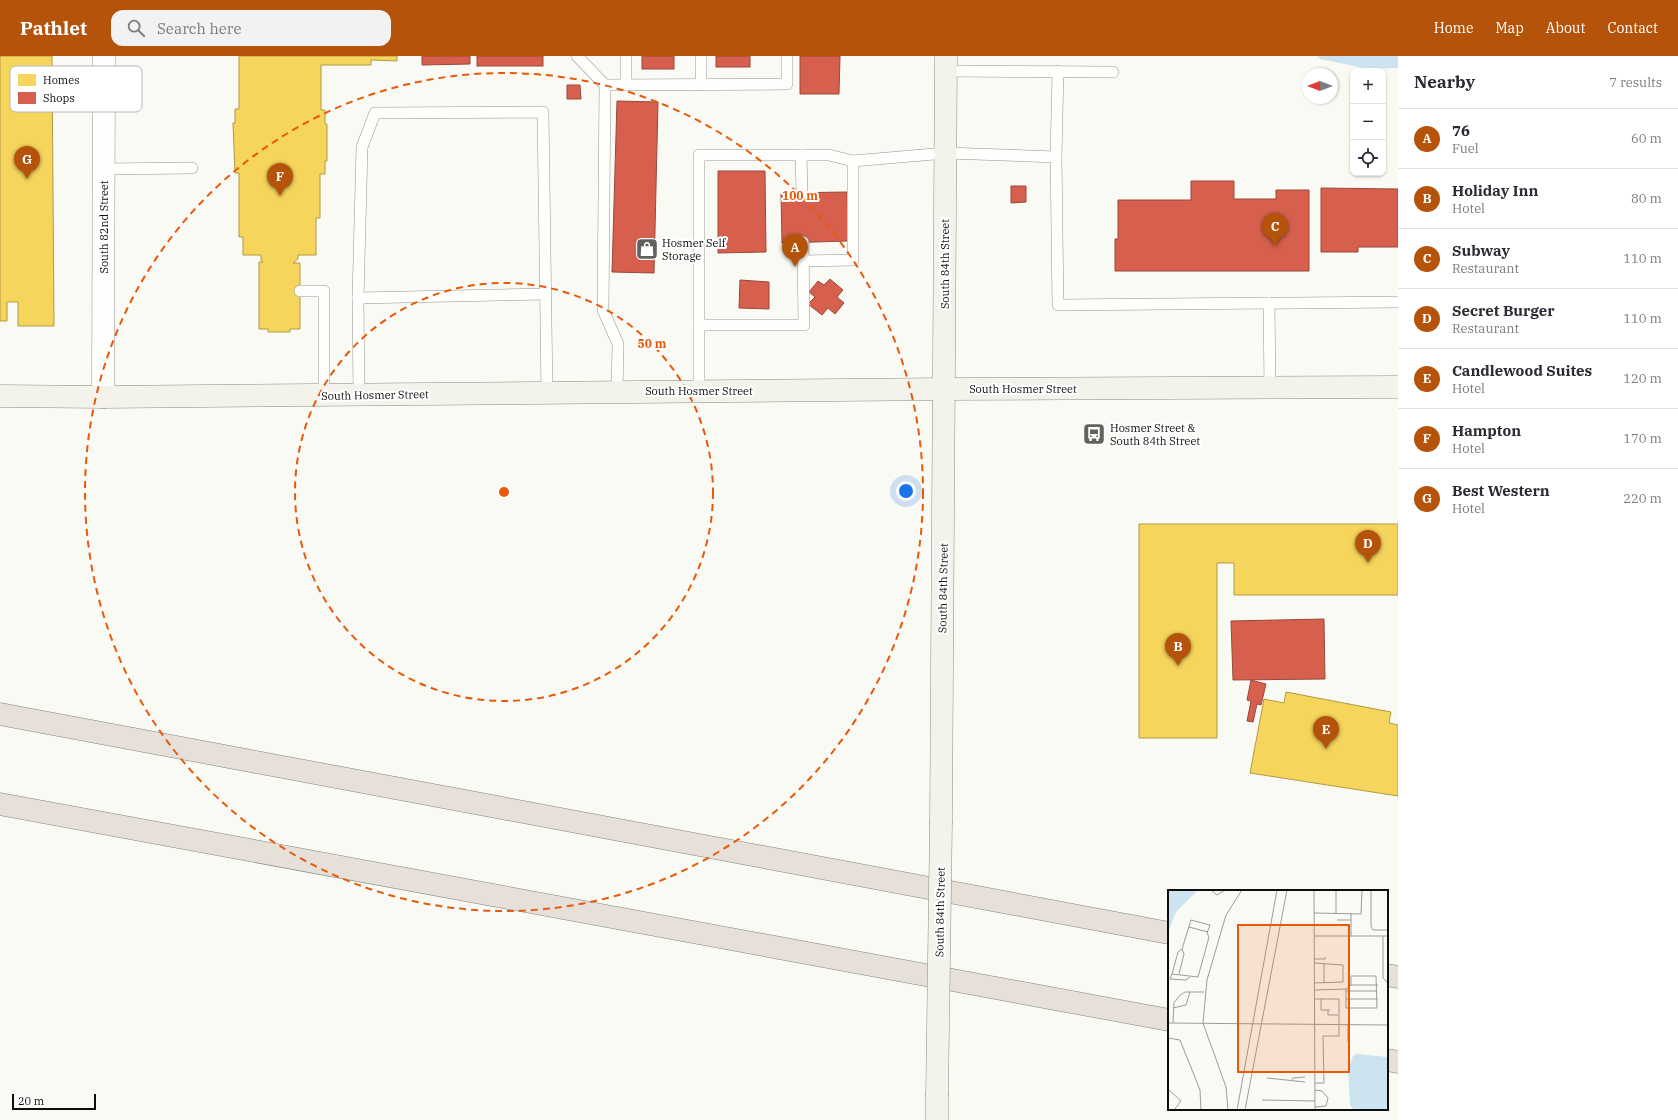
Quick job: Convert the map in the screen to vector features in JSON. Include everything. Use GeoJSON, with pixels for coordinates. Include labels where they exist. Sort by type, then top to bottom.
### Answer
{"type":"FeatureCollection","features":[{"type":"Feature","properties":{"kind":"highway"},"geometry":{"type":"LineString","coordinates":[[0,714],[1168,933]]}},
{"type":"Feature","properties":{"kind":"highway"},"geometry":{"type":"LineString","coordinates":[[0,804],[1168,1020]]}},
{"type":"Feature","properties":{"kind":"highway"},"geometry":{"type":"LineString","coordinates":[[1388,975],[1398,977]]}},
{"type":"Feature","properties":{"kind":"highway"},"geometry":{"type":"LineString","coordinates":[[1388,1060],[1398,1062]]}},
{"type":"Feature","properties":{"kind":"main road","name":"South 84th Street"},"geometry":{"type":"LineString","coordinates":[[937,1120],[941,822],[946,63]]}},
{"type":"Feature","properties":{"kind":"main road","name":"South Hosmer Street"},"geometry":{"type":"LineString","coordinates":[[0,396],[103,397],[944,389],[1398,387]]}},
{"type":"Feature","properties":{"kind":"street","name":"South 82nd Street"},"geometry":{"type":"LineString","coordinates":[[103,397],[104,112]]}},
{"type":"Feature","properties":{"kind":"lane"},"geometry":{"type":"LineString","coordinates":[[577,56],[604,85],[603,310],[618,344],[617,392]]}},
{"type":"Feature","properties":{"kind":"lane"},"geometry":{"type":"LineString","coordinates":[[626,56],[626,85]]}},
{"type":"Feature","properties":{"kind":"lane"},"geometry":{"type":"LineString","coordinates":[[701,56],[701,84]]}},
{"type":"Feature","properties":{"kind":"lane"},"geometry":{"type":"LineString","coordinates":[[604,85],[787,84],[787,56]]}},
{"type":"Feature","properties":{"kind":"lane"},"geometry":{"type":"LineString","coordinates":[[946,63],[1058,71],[1112,72]]}},
{"type":"Feature","properties":{"kind":"lane"},"geometry":{"type":"LineString","coordinates":[[1058,71],[1056,157],[1058,305],[1398,302]]}},
{"type":"Feature","properties":{"kind":"lane"},"geometry":{"type":"LineString","coordinates":[[359,395],[358,298],[362,147],[375,113],[543,112],[547,393]]}},
{"type":"Feature","properties":{"kind":"lane"},"geometry":{"type":"LineString","coordinates":[[700,392],[700,155],[829,155],[853,161],[946,153],[1056,157]]}},
{"type":"Feature","properties":{"kind":"lane"},"geometry":{"type":"LineString","coordinates":[[801,155],[802,193]]}},
{"type":"Feature","properties":{"kind":"lane"},"geometry":{"type":"LineString","coordinates":[[803,261],[853,260],[853,161]]}},
{"type":"Feature","properties":{"kind":"lane"},"geometry":{"type":"LineString","coordinates":[[104,169],[192,168]]}},
{"type":"Feature","properties":{"kind":"lane"},"geometry":{"type":"LineString","coordinates":[[700,326],[804,326],[803,242]]}},
{"type":"Feature","properties":{"kind":"lane"},"geometry":{"type":"LineString","coordinates":[[300,291],[324,291],[324,395]]}},
{"type":"Feature","properties":{"kind":"lane"},"geometry":{"type":"LineString","coordinates":[[358,298],[545,294]]}},
{"type":"Feature","properties":{"kind":"lane"},"geometry":{"type":"LineString","coordinates":[[1269,303],[1270,388]]}},
{"type":"Feature","properties":{"kind":"water"},"geometry":{"type":"Polygon","coordinates":[[[1317,56],[1398,56],[1398,68],[1363,68],[1320,59],[1317,56]]]}},
{"type":"Feature","properties":{"kind":"building: Homes"},"geometry":{"type":"Polygon","coordinates":[[[0,56],[52,56],[52,66],[10,66],[10,112],[52,112],[54,326],[18,326],[18,302],[7,302],[7,321],[0,321],[0,56]]]}},
{"type":"Feature","properties":{"kind":"building: Homes"},"geometry":{"type":"Polygon","coordinates":[[[239,56],[397,56],[397,61],[371,60],[371,65],[321,65],[321,110],[325,110],[325,124],[327,124],[327,161],[325,161],[325,174],[320,174],[320,218],[316,218],[316,255],[298,255],[298,259],[293,263],[300,263],[300,329],[290,329],[290,332],[268,332],[268,329],[259,329],[259,262],[263,262],[261,260],[261,255],[243,255],[243,237],[239,237],[239,173],[235,173],[233,123],[235,123],[235,109],[239,109],[239,56]]]}},
{"type":"Feature","properties":{"kind":"building: Homes"},"geometry":{"type":"Polygon","coordinates":[[[1139,524],[1398,524],[1398,595],[1234,595],[1234,563],[1217,563],[1217,738],[1139,738],[1139,524]]]}},
{"type":"Feature","properties":{"kind":"building: Homes"},"geometry":{"type":"Polygon","coordinates":[[[1286,692],[1391,712],[1389,723],[1398,725],[1398,796],[1250,773],[1264,699],[1284,703],[1286,692]]]}},
{"type":"Feature","properties":{"kind":"building: Shops"},"geometry":{"type":"Polygon","coordinates":[[[422,56],[470,56],[470,64],[422,65],[422,56]]]}},
{"type":"Feature","properties":{"kind":"building: Shops"},"geometry":{"type":"Polygon","coordinates":[[[477,56],[543,56],[543,66],[477,66],[477,56]]]}},
{"type":"Feature","properties":{"kind":"building: Shops"},"geometry":{"type":"Polygon","coordinates":[[[642,56],[674,56],[674,69],[642,69],[642,56]]]}},
{"type":"Feature","properties":{"kind":"building: Shops"},"geometry":{"type":"Polygon","coordinates":[[[716,56],[750,56],[750,67],[716,67],[716,56]]]}},
{"type":"Feature","properties":{"kind":"building: Shops"},"geometry":{"type":"Polygon","coordinates":[[[800,56],[840,56],[839,94],[800,94],[800,56]]]}},
{"type":"Feature","properties":{"kind":"building: Shops"},"geometry":{"type":"Polygon","coordinates":[[[567,85],[580,85],[581,99],[567,99],[567,85]]]}},
{"type":"Feature","properties":{"kind":"building: Shops"},"geometry":{"type":"Polygon","coordinates":[[[617,101],[658,102],[654,273],[612,272],[617,101]]]}},
{"type":"Feature","properties":{"kind":"building: Shops"},"geometry":{"type":"Polygon","coordinates":[[[718,171],[765,171],[766,252],[718,253],[718,171]]]}},
{"type":"Feature","properties":{"kind":"building: Shops"},"geometry":{"type":"Polygon","coordinates":[[[1191,181],[1234,181],[1234,199],[1276,199],[1276,190],[1309,190],[1309,271],[1115,271],[1115,239],[1118,239],[1118,200],[1191,200],[1191,181]]]}},
{"type":"Feature","properties":{"kind":"building: Shops"},"geometry":{"type":"Polygon","coordinates":[[[1011,186],[1026,186],[1026,202],[1011,203],[1011,186]]]}},
{"type":"Feature","properties":{"kind":"building: Shops"},"geometry":{"type":"Polygon","coordinates":[[[1321,188],[1398,189],[1398,247],[1358,247],[1358,252],[1321,252],[1321,188]]]}},
{"type":"Feature","properties":{"kind":"building: Shops"},"geometry":{"type":"Polygon","coordinates":[[[847,192],[848,241],[782,243],[781,193],[847,192]]]}},
{"type":"Feature","properties":{"kind":"building: Shops"},"geometry":{"type":"Polygon","coordinates":[[[830,279],[843,290],[837,297],[844,303],[835,314],[828,308],[822,315],[808,304],[815,297],[809,292],[818,281],[824,285],[830,279]]]}},
{"type":"Feature","properties":{"kind":"building: Shops"},"geometry":{"type":"Polygon","coordinates":[[[740,280],[769,282],[769,309],[739,308],[740,280]]]}},
{"type":"Feature","properties":{"kind":"building: Shops"},"geometry":{"type":"Polygon","coordinates":[[[1324,619],[1325,679],[1233,680],[1231,621],[1324,619]]]}},
{"type":"Feature","properties":{"kind":"building: Shops"},"geometry":{"type":"Polygon","coordinates":[[[1251,680],[1266,684],[1261,705],[1257,704],[1253,722],[1247,721],[1251,701],[1247,700],[1251,680]]]}},
{"type":"Feature","properties":{"kind":"place","name":"Best Western"},"geometry":{"type":"Point","coordinates":[27,179]}},
{"type":"Feature","properties":{"kind":"place","name":"Hampton"},"geometry":{"type":"Point","coordinates":[280,196]}},
{"type":"Feature","properties":{"kind":"place","name":"Subway"},"geometry":{"type":"Point","coordinates":[1275,246]}},
{"type":"Feature","properties":{"kind":"place","name":"Hosmer Self Storage"},"geometry":{"type":"Point","coordinates":[647,249]}},
{"type":"Feature","properties":{"kind":"place","name":"76"},"geometry":{"type":"Point","coordinates":[795,267]}},
{"type":"Feature","properties":{"kind":"place","name":"Hosmer Street & South 84th Street"},"geometry":{"type":"Point","coordinates":[1094,434]}},
{"type":"Feature","properties":{"kind":"place","name":"Secret Burger"},"geometry":{"type":"Point","coordinates":[1368,563]}},
{"type":"Feature","properties":{"kind":"place","name":"Holiday Inn"},"geometry":{"type":"Point","coordinates":[1178,666]}},
{"type":"Feature","properties":{"kind":"place","name":"Candlewood Suites"},"geometry":{"type":"Point","coordinates":[1326,749]}}]}
